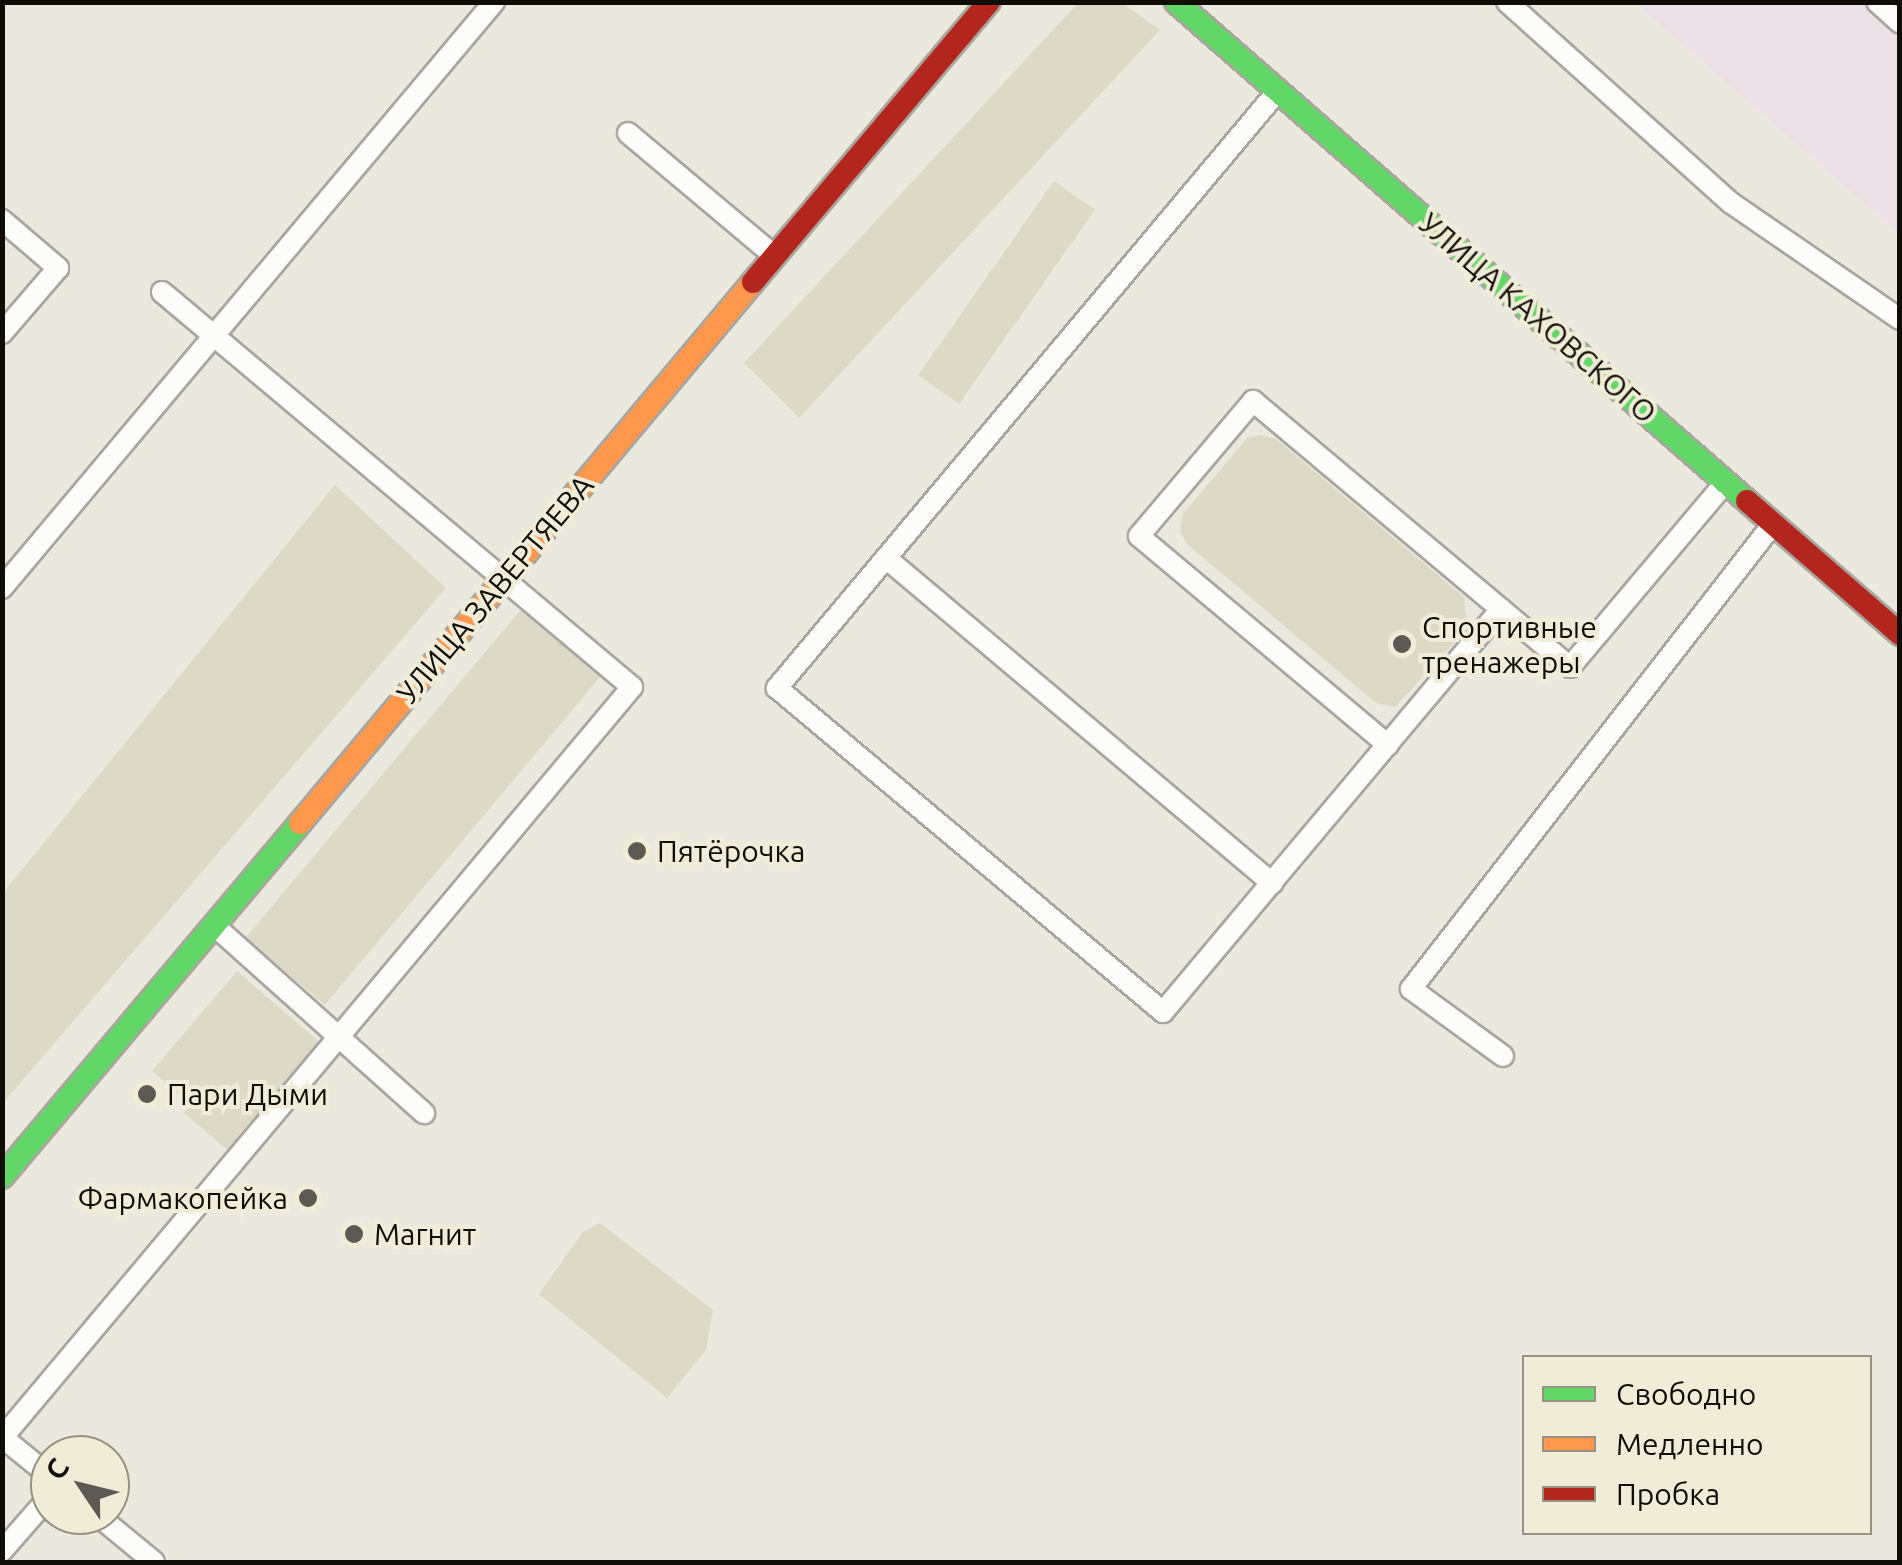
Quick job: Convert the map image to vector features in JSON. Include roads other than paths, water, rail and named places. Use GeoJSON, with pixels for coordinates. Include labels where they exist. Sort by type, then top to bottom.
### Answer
{"type":"FeatureCollection","features":[{"type":"Feature","properties":{"kind":"main road","name":"УЛИЦА ЗАВЕРТЯЕВА"},"geometry":{"type":"LineString","coordinates":[[2,1176],[988,2]]}},
{"type":"Feature","properties":{"kind":"main road","name":"УЛИЦА КАХОВСКОГО"},"geometry":{"type":"LineString","coordinates":[[1176,2],[1900,634]]}},
{"type":"Feature","properties":{"kind":"lane"},"geometry":{"type":"LineString","coordinates":[[2,588],[494,2]]}},
{"type":"Feature","properties":{"kind":"lane"},"geometry":{"type":"LineString","coordinates":[[1507,2],[1731,203],[1900,319]]}},
{"type":"Feature","properties":{"kind":"lane"},"geometry":{"type":"LineString","coordinates":[[1877,2],[1900,23]]}},
{"type":"Feature","properties":{"kind":"lane"},"geometry":{"type":"LineString","coordinates":[[1278,91],[777,688],[1164,1012],[1501,609]]}},
{"type":"Feature","properties":{"kind":"lane"},"geometry":{"type":"LineString","coordinates":[[628,133],[776,256]]}},
{"type":"Feature","properties":{"kind":"lane"},"geometry":{"type":"LineString","coordinates":[[2,220],[58,268],[2,333]]}},
{"type":"Feature","properties":{"kind":"lane"},"geometry":{"type":"LineString","coordinates":[[30,1459],[3,1437],[632,687],[162,292]]}},
{"type":"Feature","properties":{"kind":"lane"},"geometry":{"type":"LineString","coordinates":[[1388,745],[1139,536],[1252,400],[1570,667],[1726,482]]}},
{"type":"Feature","properties":{"kind":"lane"},"geometry":{"type":"LineString","coordinates":[[1503,1056],[1411,989],[1773,524]]}},
{"type":"Feature","properties":{"kind":"lane"},"geometry":{"type":"LineString","coordinates":[[886,558],[1272,883]]}},
{"type":"Feature","properties":{"kind":"lane"},"geometry":{"type":"LineString","coordinates":[[214,925],[336,1039],[424,1113]]}},
{"type":"Feature","properties":{"kind":"lane"},"geometry":{"type":"LineString","coordinates":[[2,1551],[30,1519]]}},
{"type":"Feature","properties":{"kind":"lane"},"geometry":{"type":"LineString","coordinates":[[121,1535],[154,1562]]}},
{"type":"Feature","properties":{"kind":"place","name":"Спортивные тренажеры"},"geometry":{"type":"Point","coordinates":[1402,644]}},
{"type":"Feature","properties":{"kind":"place","name":"Пятёрочка"},"geometry":{"type":"Point","coordinates":[637,851]}},
{"type":"Feature","properties":{"kind":"place","name":"Пари Дыми"},"geometry":{"type":"Point","coordinates":[147,1094]}},
{"type":"Feature","properties":{"kind":"place","name":"Фармакопейка"},"geometry":{"type":"Point","coordinates":[308,1198]}},
{"type":"Feature","properties":{"kind":"place","name":"Магнит"},"geometry":{"type":"Point","coordinates":[354,1234]}}]}
